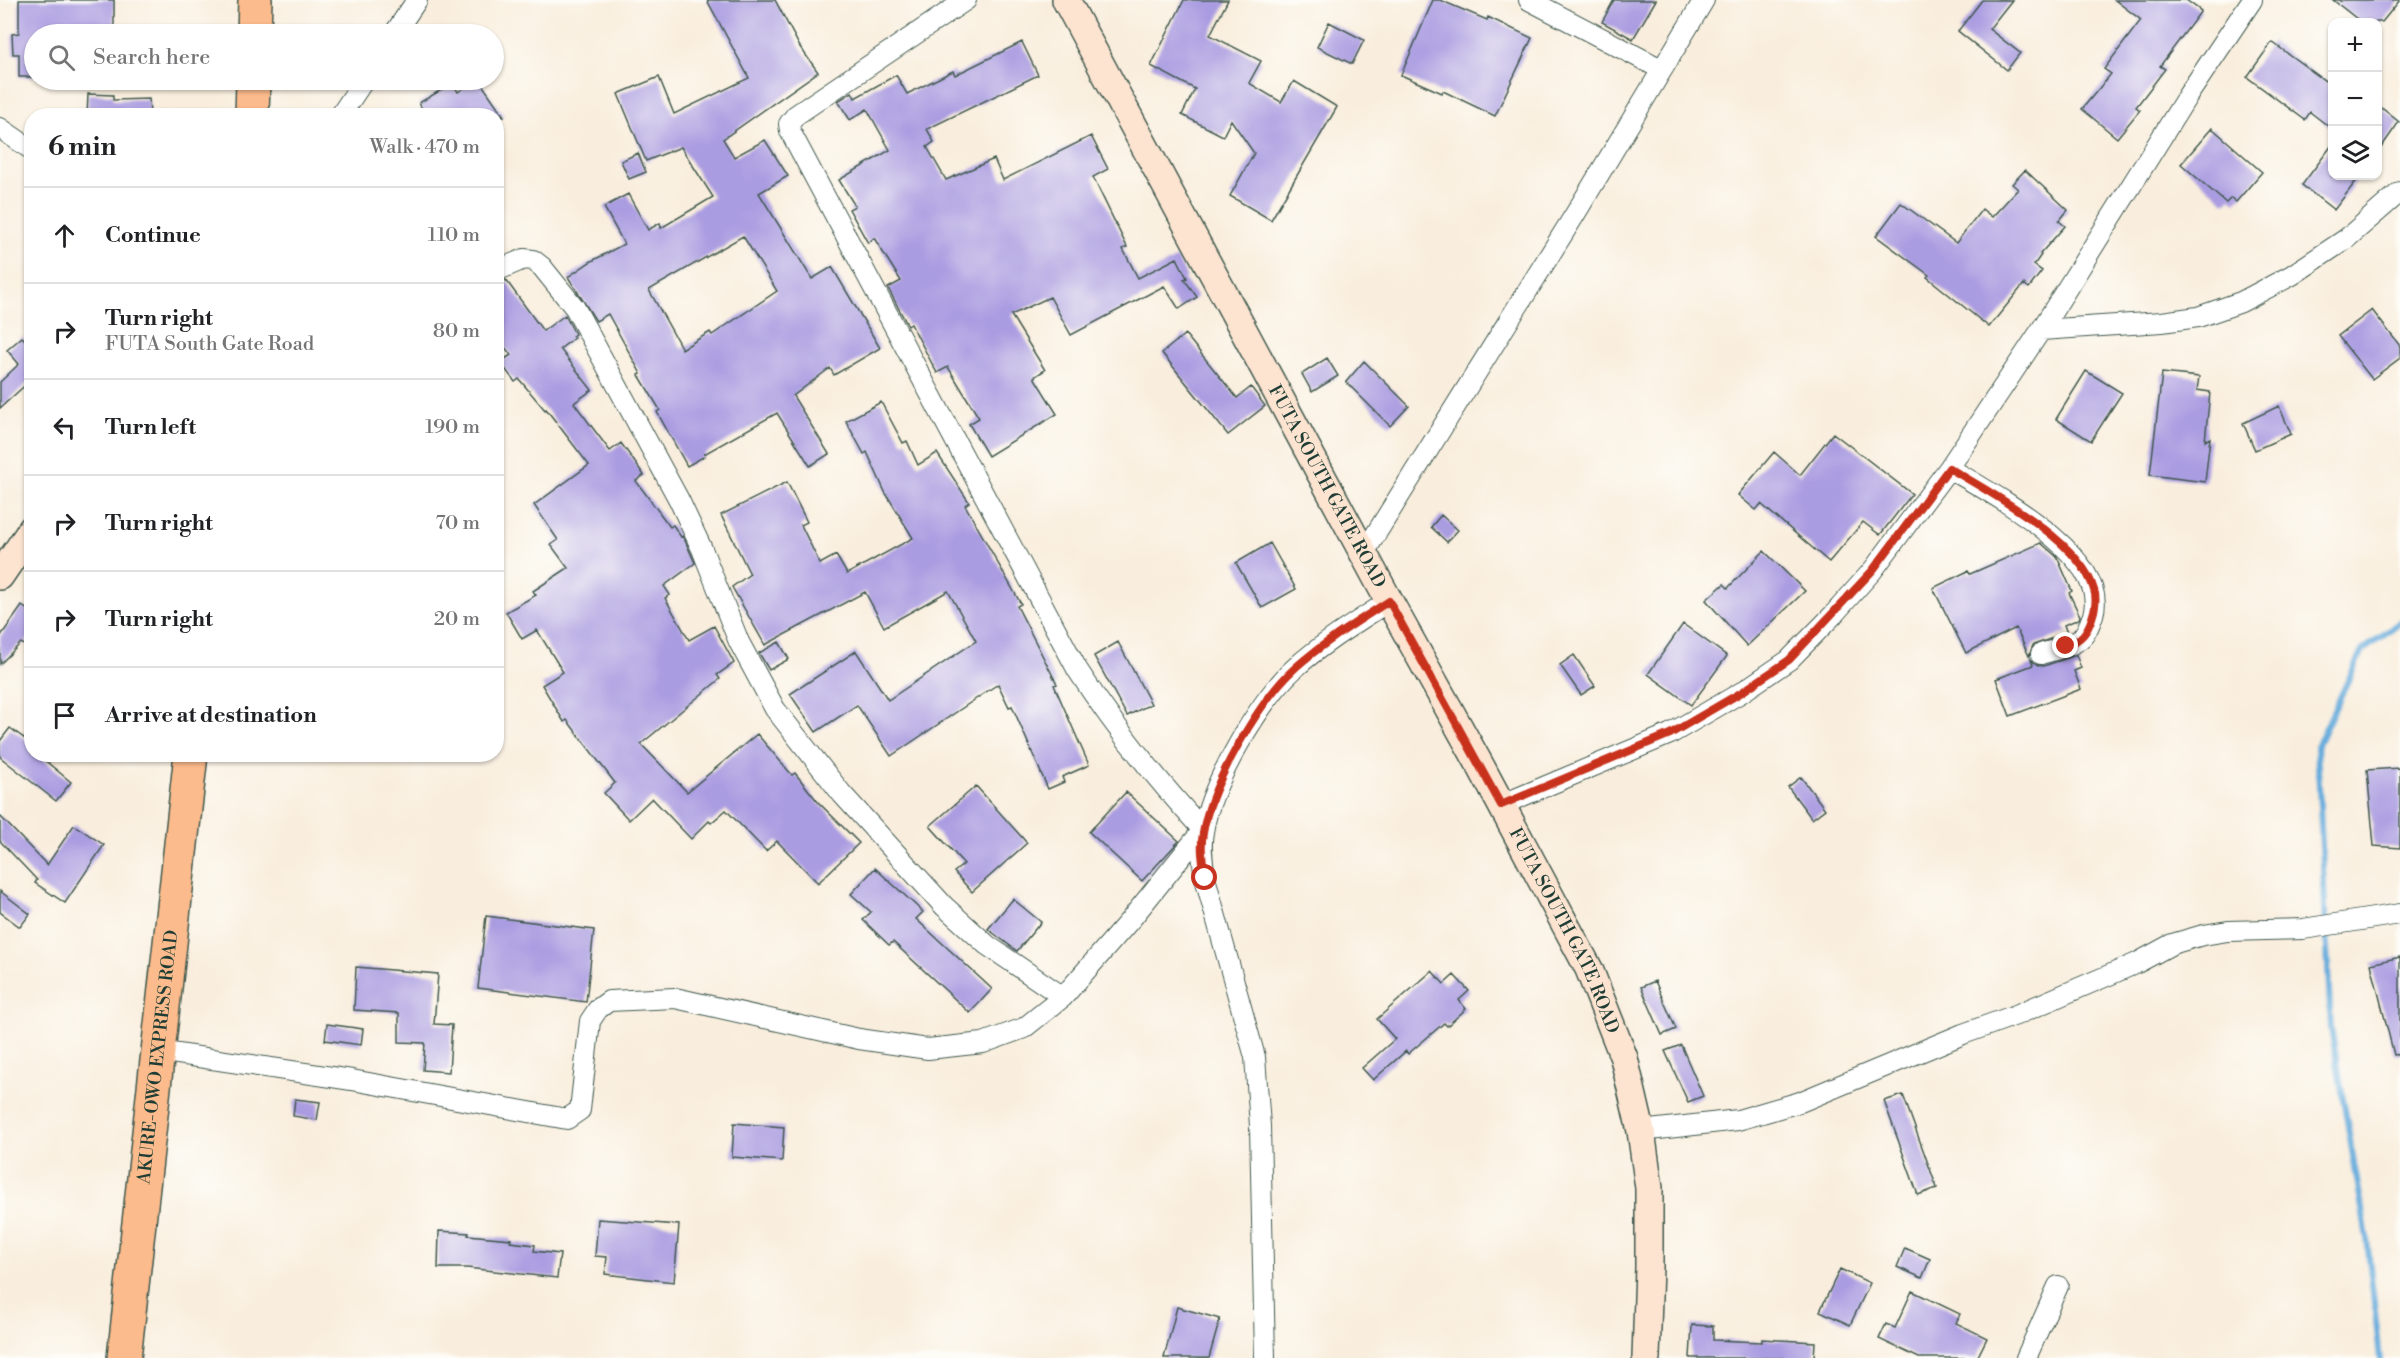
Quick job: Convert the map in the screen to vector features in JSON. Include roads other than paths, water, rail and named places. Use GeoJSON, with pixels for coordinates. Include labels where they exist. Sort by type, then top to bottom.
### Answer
{"type":"FeatureCollection","features":[{"type":"Feature","properties":{"kind":"highway"},"geometry":{"type":"LineString","coordinates":[[254,24],[255,0]]}},
{"type":"Feature","properties":{"kind":"highway"},"geometry":{"type":"LineString","coordinates":[[252,108],[253,90]]}},
{"type":"Feature","properties":{"kind":"highway","name":"AKURE-OWO EXPRESS ROAD"},"geometry":{"type":"LineString","coordinates":[[124,1358],[190,762]]}},
{"type":"Feature","properties":{"kind":"main road","name":"FUTA SOUTH GATE ROAD"},"geometry":{"type":"LineString","coordinates":[[1066,0],[1589,969],[1624,1058],[1641,1131],[1649,1188],[1650,1268],[1646,1358]]}},
{"type":"Feature","properties":{"kind":"main road"},"geometry":{"type":"LineString","coordinates":[[0,576],[24,541]]}},
{"type":"Feature","properties":{"kind":"street"},"geometry":{"type":"LineString","coordinates":[[401,24],[417,0]]}},
{"type":"Feature","properties":{"kind":"street"},"geometry":{"type":"LineString","coordinates":[[966,0],[796,115],[789,124],[790,131],[1077,669],[1098,701],[1160,783],[1203,830]]}},
{"type":"Feature","properties":{"kind":"street"},"geometry":{"type":"LineString","coordinates":[[1529,0],[1661,69]]}},
{"type":"Feature","properties":{"kind":"street"},"geometry":{"type":"LineString","coordinates":[[1364,553],[1562,236],[1704,0]]}},
{"type":"Feature","properties":{"kind":"street"},"geometry":{"type":"LineString","coordinates":[[1501,805],[1670,734],[1742,692],[1789,660],[1873,570],[1949,468],[2041,330],[2182,105],[2252,0]]}},
{"type":"Feature","properties":{"kind":"street"},"geometry":{"type":"LineString","coordinates":[[345,108],[357,90]]}},
{"type":"Feature","properties":{"kind":"street"},"geometry":{"type":"LineString","coordinates":[[0,128],[24,144]]}},
{"type":"Feature","properties":{"kind":"street"},"geometry":{"type":"LineString","coordinates":[[2041,330],[2180,320],[2198,317],[2241,302],[2292,274],[2346,239],[2400,192]]}},
{"type":"Feature","properties":{"kind":"street"},"geometry":{"type":"LineString","coordinates":[[504,268],[524,259],[533,260],[542,267],[575,308],[679,500],[702,549],[739,642],[783,719],[842,794],[944,906],[987,945],[1063,997]]}},
{"type":"Feature","properties":{"kind":"street"},"geometry":{"type":"LineString","coordinates":[[1949,468],[2020,511],[2063,546],[2086,573],[2095,591],[2094,611],[2088,629],[2080,640],[2042,654]]}},
{"type":"Feature","properties":{"kind":"street"},"geometry":{"type":"LineString","coordinates":[[1265,1358],[1260,1126],[1255,1057],[1205,878],[1201,850],[1203,830],[1215,794],[1243,735],[1267,700],[1294,668],[1337,634],[1389,601]]}},
{"type":"Feature","properties":{"kind":"street"},"geometry":{"type":"LineString","coordinates":[[158,1051],[352,1080],[567,1119],[580,1110],[590,1021],[598,1008],[609,1001],[675,998],[859,1039],[928,1049],[983,1042],[1024,1028],[1063,997],[1131,919],[1203,830]]}},
{"type":"Feature","properties":{"kind":"street"},"geometry":{"type":"LineString","coordinates":[[1641,1131],[1738,1120],[1800,1102],[1963,1034],[2016,1015],[2137,963],[2172,944],[2203,935],[2228,931],[2303,929],[2400,914]]}},
{"type":"Feature","properties":{"kind":"street"},"geometry":{"type":"LineString","coordinates":[[2026,1358],[2058,1286]]}},
{"type":"Feature","properties":{"kind":"waterway"},"geometry":{"type":"LineString","coordinates":[[2380,1358],[2367,1238],[2331,1028],[2317,746],[2362,651],[2400,622]]}}]}
